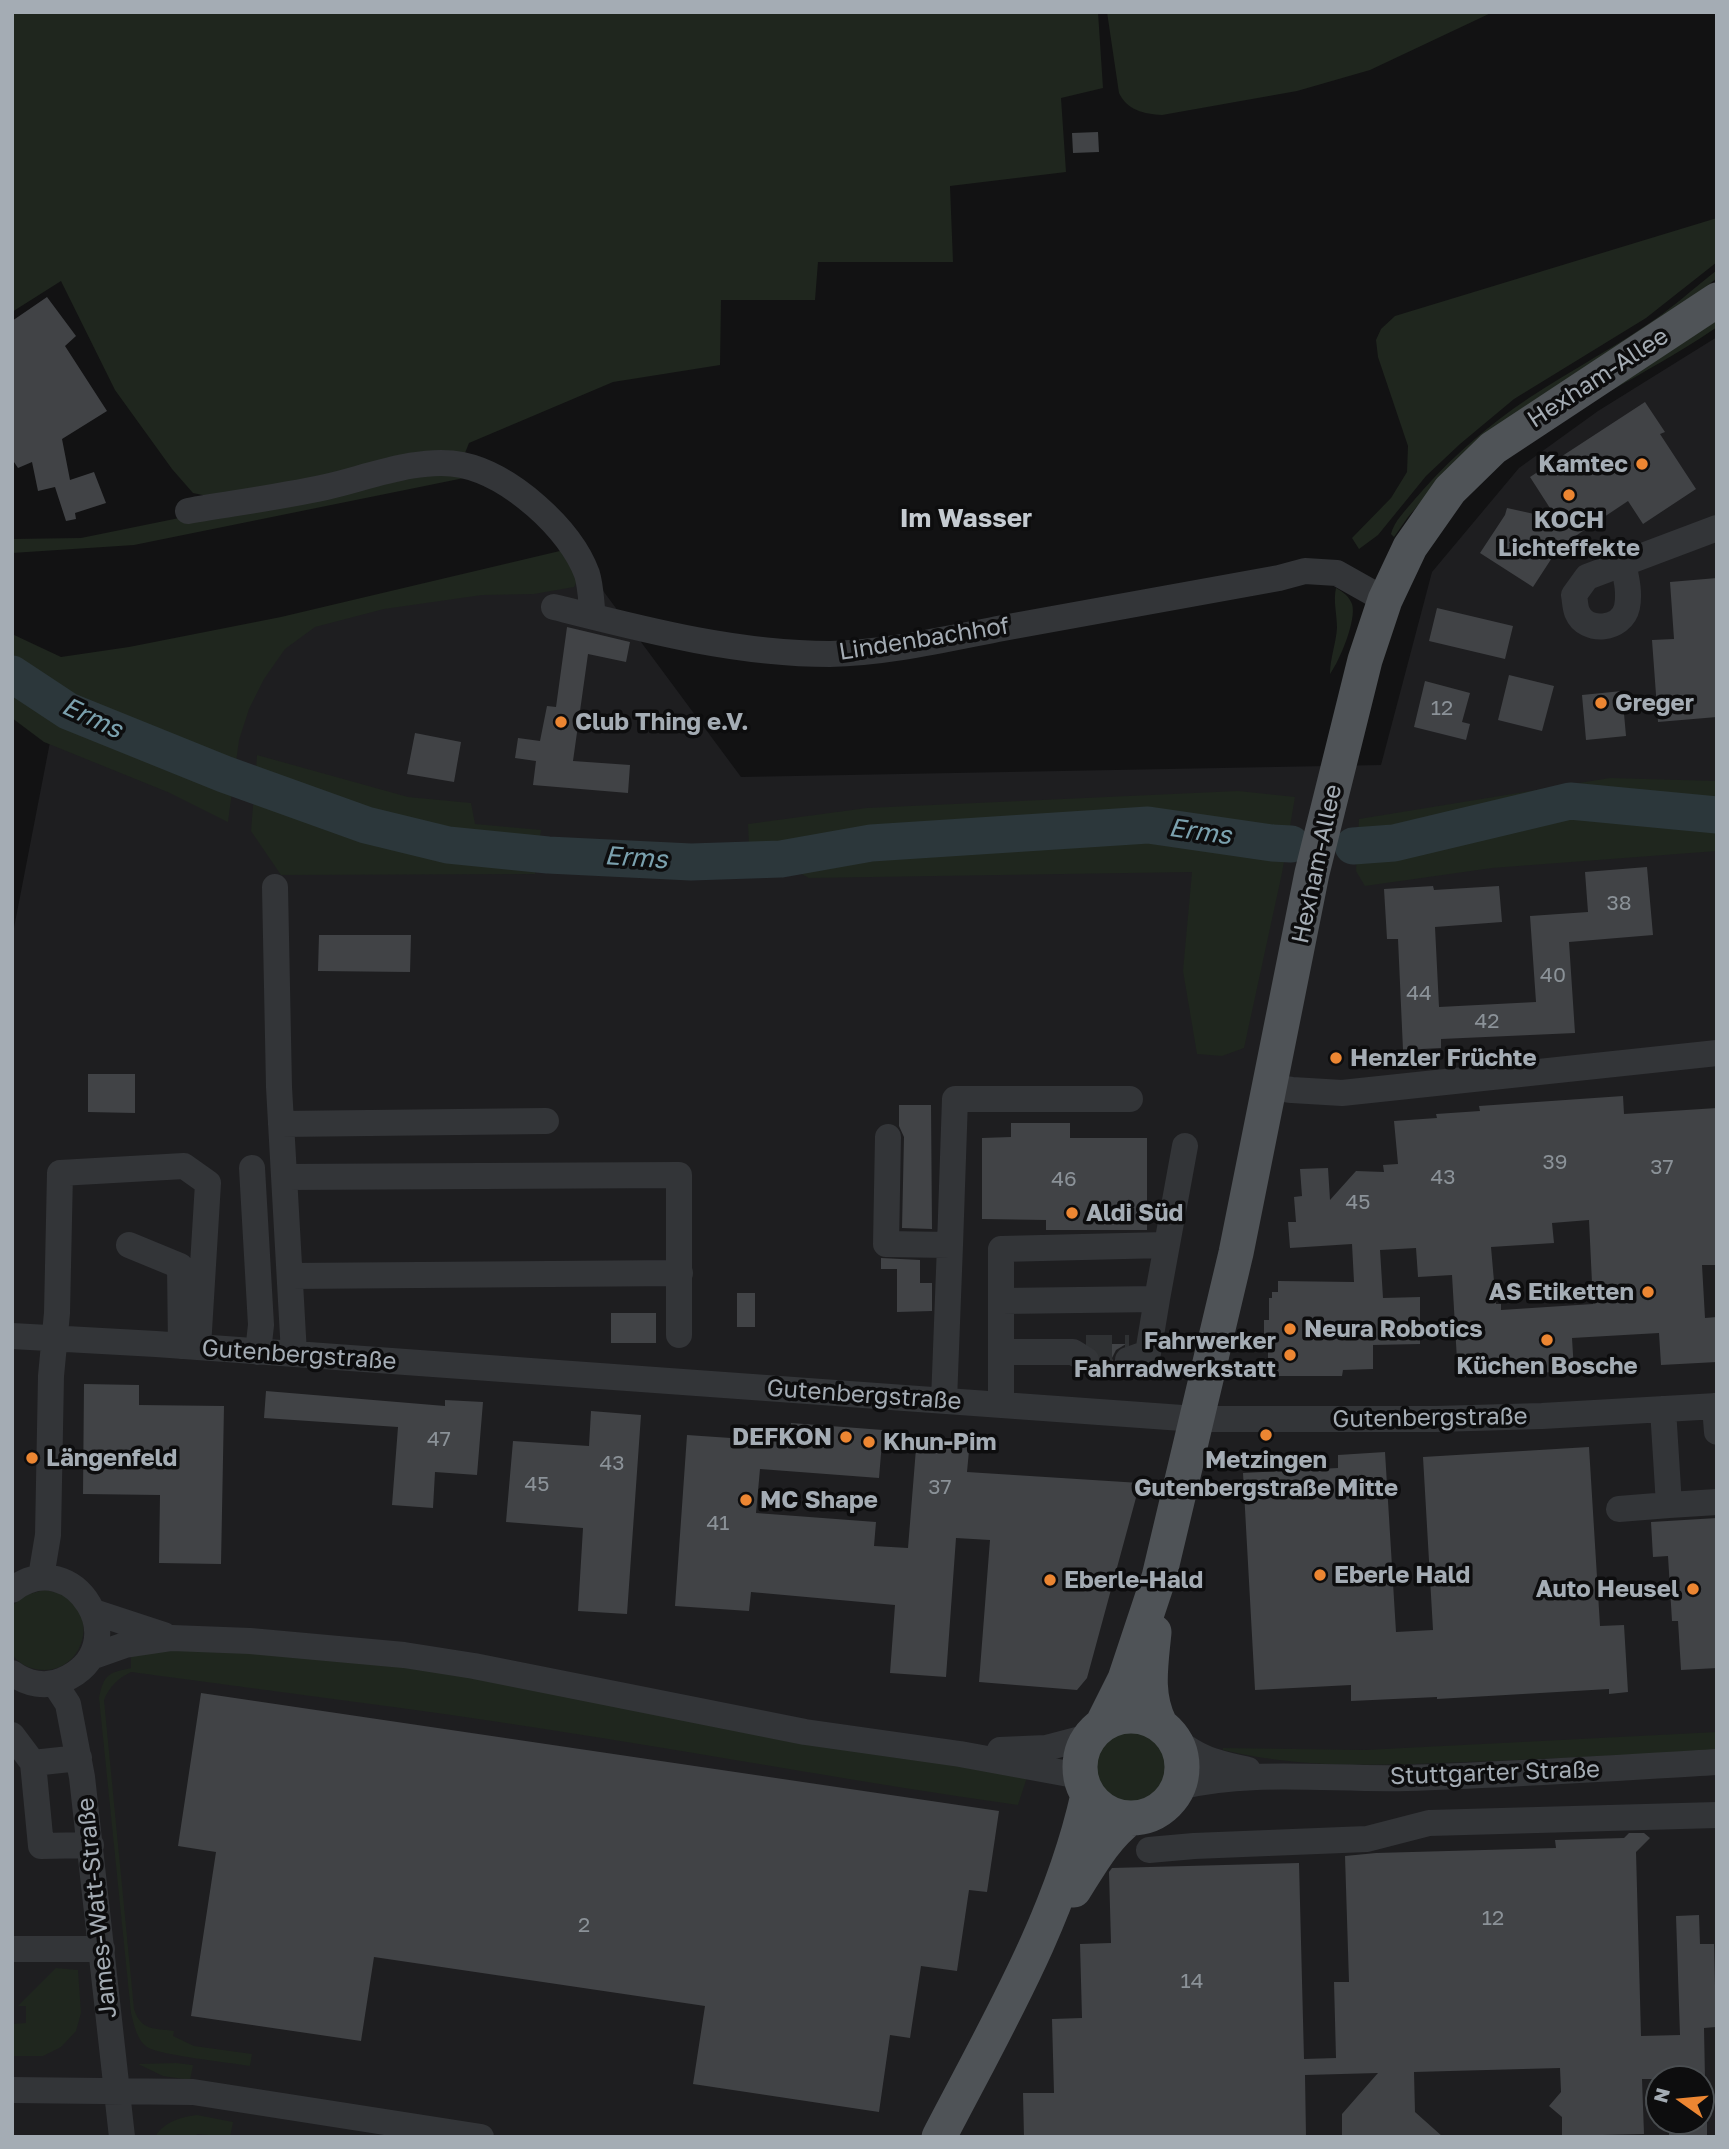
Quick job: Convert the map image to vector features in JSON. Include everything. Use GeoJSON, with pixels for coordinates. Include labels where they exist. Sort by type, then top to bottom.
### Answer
{"type":"FeatureCollection","features":[{"type":"Feature","properties":{"kind":"main road","name":"Hexham-Allee"},"geometry":{"type":"LineString","coordinates":[[1096,1730],[1125,1679],[1158,1577],[1233,1266],[1315,861],[1365,660],[1385,600],[1410,547],[1450,490],[1493,448],[1717,300]]}},
{"type":"Feature","properties":{"kind":"main road","name":"Hexham-Allee"},"geometry":{"type":"LineString","coordinates":[[1158,1577],[1150,1686],[1153,1710],[1167,1731]]}},
{"type":"Feature","properties":{"kind":"main road"},"geometry":{"type":"LineString","coordinates":[[1033,1955],[1076,1845],[1084,1785],[1080,1756],[1096,1730],[1111,1719],[1132,1715],[1151,1719],[1167,1731],[1179,1748],[1182,1768],[1178,1787],[1159,1810],[1150,1815],[1130,1818],[1110,1814],[1101,1809],[1084,1785]]}},
{"type":"Feature","properties":{"kind":"main road"},"geometry":{"type":"LineString","coordinates":[[939,2137],[1033,1955],[1100,1849],[1115,1830],[1130,1818]]}},
{"type":"Feature","properties":{"kind":"street"},"geometry":{"type":"LineString","coordinates":[[188,511],[323,488],[419,464],[461,464],[494,476],[530,499],[568,541],[587,575],[593,617]]}},
{"type":"Feature","properties":{"kind":"street"},"geometry":{"type":"LineString","coordinates":[[1622,563],[1717,528]]}},
{"type":"Feature","properties":{"kind":"street","name":"Lindenbachhof"},"geometry":{"type":"LineString","coordinates":[[554,607],[687,639],[750,650],[850,653],[923,643],[1266,581],[1305,571],[1337,573],[1385,600]]}},
{"type":"Feature","properties":{"kind":"street"},"geometry":{"type":"LineString","coordinates":[[275,887],[281,1124],[294,1354]]}},
{"type":"Feature","properties":{"kind":"street"},"geometry":{"type":"LineString","coordinates":[[1270,1087],[1342,1093],[1717,1053]]}},
{"type":"Feature","properties":{"kind":"street"},"geometry":{"type":"LineString","coordinates":[[944,1401],[955,1099],[1130,1099]]}},
{"type":"Feature","properties":{"kind":"street"},"geometry":{"type":"LineString","coordinates":[[281,1124],[546,1121]]}},
{"type":"Feature","properties":{"kind":"street"},"geometry":{"type":"LineString","coordinates":[[888,1137],[886,1244],[950,1245]]}},
{"type":"Feature","properties":{"kind":"street"},"geometry":{"type":"LineString","coordinates":[[1135,1353],[1157,1299],[1185,1146]]}},
{"type":"Feature","properties":{"kind":"street"},"geometry":{"type":"LineString","coordinates":[[41,1577],[48,1535],[51,1376],[57,1313],[60,1173],[184,1166],[208,1183],[190,1347]]}},
{"type":"Feature","properties":{"kind":"street"},"geometry":{"type":"LineString","coordinates":[[252,1168],[261,1325],[258,1352]]}},
{"type":"Feature","properties":{"kind":"street"},"geometry":{"type":"LineString","coordinates":[[285,1177],[679,1175],[679,1335]]}},
{"type":"Feature","properties":{"kind":"street"},"geometry":{"type":"LineString","coordinates":[[129,1245],[180,1266],[190,1347]]}},
{"type":"Feature","properties":{"kind":"street"},"geometry":{"type":"LineString","coordinates":[[1001,1405],[1001,1249],[1166,1245]]}},
{"type":"Feature","properties":{"kind":"street"},"geometry":{"type":"LineString","coordinates":[[290,1276],[680,1273]]}},
{"type":"Feature","properties":{"kind":"street"},"geometry":{"type":"LineString","coordinates":[[1002,1301],[1157,1299]]}},
{"type":"Feature","properties":{"kind":"street","name":"Gutenbergstraße"},"geometry":{"type":"LineString","coordinates":[[12,1336],[1196,1419],[1436,1419],[1716,1406]]}},
{"type":"Feature","properties":{"kind":"street"},"geometry":{"type":"LineString","coordinates":[[1002,1352],[1082,1353]]}},
{"type":"Feature","properties":{"kind":"street"},"geometry":{"type":"LineString","coordinates":[[1716,1406],[1717,1433]]}},
{"type":"Feature","properties":{"kind":"street"},"geometry":{"type":"LineString","coordinates":[[1663,1409],[1669,1505]]}},
{"type":"Feature","properties":{"kind":"street"},"geometry":{"type":"LineString","coordinates":[[1619,1510],[1717,1502]]}},
{"type":"Feature","properties":{"kind":"street"},"geometry":{"type":"LineString","coordinates":[[12,1590],[20,1583],[41,1577],[63,1581],[82,1593],[94,1612],[98,1634],[92,1657]]}},
{"type":"Feature","properties":{"kind":"street"},"geometry":{"type":"LineString","coordinates":[[94,1612],[172,1638]]}},
{"type":"Feature","properties":{"kind":"street"},"geometry":{"type":"LineString","coordinates":[[12,1673],[20,1679],[37,1684],[55,1684],[76,1674],[92,1657],[125,1645],[172,1638],[250,1641],[404,1655],[474,1666],[805,1732],[960,1754],[1084,1785]]}},
{"type":"Feature","properties":{"kind":"street","name":"James-Watt-Straße"},"geometry":{"type":"LineString","coordinates":[[55,1684],[68,1704],[79,1758],[91,1845],[122,2137]]}},
{"type":"Feature","properties":{"kind":"street"},"geometry":{"type":"LineString","coordinates":[[960,1754],[1046,1748],[1096,1730]]}},
{"type":"Feature","properties":{"kind":"street","name":"Stuttgarter Straße"},"geometry":{"type":"LineString","coordinates":[[1167,1731],[1194,1754],[1205,1759],[1273,1776]]}},
{"type":"Feature","properties":{"kind":"street"},"geometry":{"type":"LineString","coordinates":[[12,1735],[33,1763],[41,1846],[91,1845]]}},
{"type":"Feature","properties":{"kind":"street"},"geometry":{"type":"LineString","coordinates":[[33,1763],[79,1758]]}},
{"type":"Feature","properties":{"kind":"street","name":"Stuttgarter Straße"},"geometry":{"type":"LineString","coordinates":[[1178,1787],[1205,1781],[1273,1776],[1408,1777],[1717,1762]]}},
{"type":"Feature","properties":{"kind":"street"},"geometry":{"type":"LineString","coordinates":[[1149,1850],[1367,1839],[1429,1823],[1717,1815]]}},
{"type":"Feature","properties":{"kind":"street"},"geometry":{"type":"LineString","coordinates":[[12,1949],[102,1949]]}},
{"type":"Feature","properties":{"kind":"street"},"geometry":{"type":"LineString","coordinates":[[12,2090],[193,2092],[481,2137]]}},
{"type":"Feature","properties":{"kind":"shaded area"},"geometry":{"type":"Polygon","coordinates":[[[12,12],[1098,12],[1103,88],[1061,98],[1066,172],[950,186],[953,262],[818,262],[815,300],[721,300],[720,365],[613,382],[469,443],[463,458],[207,496],[193,493],[172,469],[115,390],[61,281],[12,312],[12,12]]]}},
{"type":"Feature","properties":{"kind":"shaded area"},"geometry":{"type":"Polygon","coordinates":[[[1107,12],[1493,12],[1370,70],[1297,91],[1162,115],[1137,110],[1122,99],[1107,12]]]}},
{"type":"Feature","properties":{"kind":"shaded area"},"geometry":{"type":"Polygon","coordinates":[[[1717,218],[1717,262],[1646,318],[1514,399],[1426,476],[1378,535],[1359,549],[1352,538],[1391,498],[1407,472],[1408,446],[1378,357],[1376,340],[1381,329],[1395,316],[1717,218]]]}},
{"type":"Feature","properties":{"kind":"shaded area"},"geometry":{"type":"Polygon","coordinates":[[[1717,270],[1717,278],[1669,316],[1442,478],[1394,537],[1391,534],[1398,520],[1426,487],[1487,429],[1529,398],[1654,320],[1717,270]]]}},
{"type":"Feature","properties":{"kind":"shaded area"},"geometry":{"type":"Polygon","coordinates":[[[1717,320],[1717,327],[1681,351],[1562,420],[1525,445],[1490,473],[1460,505],[1435,542],[1427,543],[1454,504],[1486,470],[1521,442],[1558,416],[1717,320]]]}},
{"type":"Feature","properties":{"kind":"shaded area"},"geometry":{"type":"Polygon","coordinates":[[[1717,337],[1717,2137],[12,2137],[12,938],[63,675],[584,565],[741,777],[1381,765],[1432,572],[1519,468],[1598,411],[1717,337]]]}},
{"type":"Feature","properties":{"kind":"shaded area"},"geometry":{"type":"Polygon","coordinates":[[[420,469],[469,477],[134,545],[12,553],[12,539],[81,538],[420,469]]]}},
{"type":"Feature","properties":{"kind":"shaded area"},"geometry":{"type":"Polygon","coordinates":[[[564,550],[581,573],[574,587],[534,594],[482,595],[384,609],[315,627],[285,649],[264,679],[249,709],[239,740],[228,822],[170,793],[44,742],[12,718],[12,634],[61,657],[129,647],[281,617],[564,550]]]}},
{"type":"Feature","properties":{"kind":"shaded area"},"geometry":{"type":"Polygon","coordinates":[[[1336,588],[1349,599],[1353,611],[1347,639],[1330,674],[1337,628],[1336,588]]]}},
{"type":"Feature","properties":{"kind":"shaded area"},"geometry":{"type":"Polygon","coordinates":[[[257,755],[408,797],[471,803],[475,824],[541,830],[535,874],[281,875],[251,831],[257,755]]]}},
{"type":"Feature","properties":{"kind":"shaded area"},"geometry":{"type":"Polygon","coordinates":[[[1610,778],[1717,781],[1717,851],[1492,868],[1365,886],[1356,871],[1359,819],[1610,778]]]}},
{"type":"Feature","properties":{"kind":"shaded area"},"geometry":{"type":"Polygon","coordinates":[[[1238,791],[1295,797],[1282,873],[1244,1048],[1222,1056],[1197,1054],[1183,971],[1192,872],[809,878],[749,845],[748,824],[867,808],[1238,791]]]}},
{"type":"Feature","properties":{"kind":"shaded area"},"geometry":{"type":"Polygon","coordinates":[[[44,1590],[61,1594],[74,1603],[84,1629],[75,1655],[65,1664],[51,1669],[35,1669],[19,1662],[12,1654],[12,1607],[22,1598],[44,1590]]]}},
{"type":"Feature","properties":{"kind":"shaded area"},"geometry":{"type":"Polygon","coordinates":[[[198,1648],[326,1654],[461,1675],[1027,1777],[1018,1805],[498,1722],[131,1672],[114,1683],[104,1700],[134,2009],[144,2025],[174,2031],[173,2036],[194,2046],[252,2054],[250,2066],[196,2058],[147,2047],[138,2036],[133,2022],[99,1698],[108,1676],[131,1668],[131,1655],[198,1648]]]}},
{"type":"Feature","properties":{"kind":"shaded area"},"geometry":{"type":"Polygon","coordinates":[[[1132,1727],[1147,1730],[1160,1739],[1169,1752],[1172,1767],[1169,1782],[1160,1795],[1147,1804],[1132,1807],[1117,1804],[1104,1795],[1095,1782],[1092,1767],[1095,1752],[1104,1739],[1117,1730],[1132,1727]]]}},
{"type":"Feature","properties":{"kind":"shaded area"},"geometry":{"type":"Polygon","coordinates":[[[1717,1732],[1717,1750],[1435,1763],[1344,1765],[1284,1761],[1223,1750],[1365,1750],[1717,1732]]]}},
{"type":"Feature","properties":{"kind":"shaded area"},"geometry":{"type":"Polygon","coordinates":[[[56,1968],[78,1970],[81,2013],[76,2031],[61,2047],[43,2056],[12,2056],[12,2024],[26,2023],[26,2006],[18,2006],[56,1968]]]}},
{"type":"Feature","properties":{"kind":"shaded area"},"geometry":{"type":"Polygon","coordinates":[[[138,2064],[193,2065],[190,2080],[163,2076],[138,2064]]]}},
{"type":"Feature","properties":{"kind":"shaded area"},"geometry":{"type":"Polygon","coordinates":[[[197,2115],[233,2122],[230,2137],[197,2134],[196,2137],[155,2137],[173,2121],[197,2115]]]}},
{"type":"Feature","properties":{"kind":"building"},"geometry":{"type":"Polygon","coordinates":[[[1098,132],[1099,152],[1073,153],[1072,133],[1098,132]]]}},
{"type":"Feature","properties":{"kind":"building"},"geometry":{"type":"Polygon","coordinates":[[[47,297],[76,336],[65,346],[107,411],[62,439],[70,480],[94,472],[106,503],[75,513],[76,519],[66,521],[55,487],[38,491],[32,462],[18,468],[12,459],[12,321],[47,297]]]}},
{"type":"Feature","properties":{"kind":"building"},"geometry":{"type":"Polygon","coordinates":[[[1645,402],[1665,432],[1660,434],[1696,489],[1643,524],[1628,501],[1559,547],[1533,587],[1480,553],[1507,508],[1557,519],[1530,477],[1645,402]]]}},
{"type":"Feature","properties":{"kind":"building"},"geometry":{"type":"Polygon","coordinates":[[[1717,578],[1717,717],[1658,722],[1652,640],[1674,639],[1670,582],[1717,578]]]}},
{"type":"Feature","properties":{"kind":"building"},"geometry":{"type":"Polygon","coordinates":[[[1437,608],[1513,626],[1505,659],[1429,641],[1437,608]]]}},
{"type":"Feature","properties":{"kind":"building","name":"Club Thing e.V."},"geometry":{"type":"Polygon","coordinates":[[[567,627],[630,642],[626,662],[588,654],[573,761],[630,765],[628,793],[533,785],[536,761],[515,758],[518,738],[540,741],[547,706],[556,707],[567,627]]]}},
{"type":"Feature","properties":{"kind":"building"},"geometry":{"type":"Polygon","coordinates":[[[1509,675],[1554,686],[1542,731],[1498,720],[1509,675]]]}},
{"type":"Feature","properties":{"kind":"building"},"geometry":{"type":"Polygon","coordinates":[[[1425,681],[1470,693],[1462,722],[1470,724],[1466,740],[1414,727],[1425,681]]]}},
{"type":"Feature","properties":{"kind":"building"},"geometry":{"type":"Polygon","coordinates":[[[1622,691],[1626,736],[1586,740],[1582,695],[1622,691]]]}},
{"type":"Feature","properties":{"kind":"building"},"geometry":{"type":"Polygon","coordinates":[[[415,733],[461,742],[454,782],[407,774],[415,733]]]}},
{"type":"Feature","properties":{"kind":"building"},"geometry":{"type":"Polygon","coordinates":[[[1647,867],[1653,935],[1569,942],[1575,1033],[1441,1039],[1441,1048],[1403,1050],[1398,939],[1387,939],[1384,889],[1433,886],[1434,890],[1499,886],[1502,922],[1435,927],[1439,1007],[1536,1002],[1530,916],[1588,912],[1585,872],[1647,867]]]}},
{"type":"Feature","properties":{"kind":"building"},"geometry":{"type":"Polygon","coordinates":[[[319,935],[411,935],[410,972],[318,971],[319,935]]]}},
{"type":"Feature","properties":{"kind":"building"},"geometry":{"type":"Polygon","coordinates":[[[88,1074],[135,1074],[135,1113],[88,1112],[88,1074]]]}},
{"type":"Feature","properties":{"kind":"building"},"geometry":{"type":"Polygon","coordinates":[[[1623,1096],[1624,1114],[1717,1108],[1717,1265],[1702,1265],[1705,1318],[1717,1317],[1717,1362],[1661,1365],[1659,1333],[1572,1338],[1574,1371],[1458,1377],[1452,1275],[1418,1277],[1416,1248],[1380,1250],[1383,1298],[1420,1297],[1420,1344],[1373,1345],[1373,1369],[1343,1370],[1342,1376],[1268,1376],[1268,1338],[1264,1337],[1264,1320],[1269,1320],[1269,1298],[1272,1298],[1272,1292],[1278,1292],[1278,1281],[1354,1282],[1352,1244],[1290,1248],[1288,1222],[1296,1222],[1294,1197],[1302,1196],[1300,1169],[1328,1168],[1330,1200],[1356,1171],[1384,1172],[1383,1165],[1398,1164],[1394,1121],[1437,1118],[1436,1114],[1480,1111],[1479,1106],[1623,1096]],[[1589,1220],[1552,1223],[1554,1243],[1491,1247],[1496,1304],[1501,1304],[1501,1310],[1593,1304],[1589,1220]]]}},
{"type":"Feature","properties":{"kind":"building"},"geometry":{"type":"Polygon","coordinates":[[[899,1105],[931,1105],[932,1229],[902,1228],[904,1137],[899,1126],[899,1105]]]}},
{"type":"Feature","properties":{"kind":"building"},"geometry":{"type":"Polygon","coordinates":[[[1011,1123],[1070,1123],[1070,1138],[1147,1138],[1147,1230],[1046,1230],[1046,1220],[982,1219],[982,1138],[1011,1137],[1011,1123]]]}},
{"type":"Feature","properties":{"kind":"building"},"geometry":{"type":"Polygon","coordinates":[[[881,1258],[920,1260],[920,1283],[932,1283],[932,1311],[897,1312],[897,1269],[881,1269],[881,1258]]]}},
{"type":"Feature","properties":{"kind":"building"},"geometry":{"type":"Polygon","coordinates":[[[737,1293],[755,1293],[755,1327],[737,1327],[737,1293]]]}},
{"type":"Feature","properties":{"kind":"building"},"geometry":{"type":"Polygon","coordinates":[[[611,1313],[656,1313],[656,1343],[611,1343],[611,1313]]]}},
{"type":"Feature","properties":{"kind":"building"},"geometry":{"type":"Polygon","coordinates":[[[1090,1344],[1126,1344],[1116,1350],[1112,1358],[1114,1366],[1100,1366],[1100,1353],[1090,1344]]]}},
{"type":"Feature","properties":{"kind":"building"},"geometry":{"type":"Polygon","coordinates":[[[84,1384],[139,1385],[139,1405],[224,1406],[221,1564],[159,1563],[160,1495],[83,1494],[84,1384]]]}},
{"type":"Feature","properties":{"kind":"building"},"geometry":{"type":"Polygon","coordinates":[[[266,1391],[445,1406],[445,1400],[483,1402],[477,1475],[435,1472],[433,1508],[392,1505],[398,1427],[264,1418],[266,1391]]]}},
{"type":"Feature","properties":{"kind":"building"},"geometry":{"type":"Polygon","coordinates":[[[591,1411],[641,1415],[627,1614],[578,1611],[583,1528],[506,1522],[513,1441],[589,1446],[591,1411]]]}},
{"type":"Feature","properties":{"kind":"building"},"geometry":{"type":"Polygon","coordinates":[[[791,1423],[883,1430],[879,1478],[760,1469],[756,1513],[876,1522],[874,1546],[908,1548],[917,1436],[970,1440],[967,1472],[1140,1483],[1087,1678],[1077,1690],[979,1682],[990,1540],[956,1538],[946,1677],[890,1673],[895,1605],[751,1592],[749,1611],[675,1606],[687,1435],[789,1442],[791,1423]]]}},
{"type":"Feature","properties":{"kind":"building"},"geometry":{"type":"Polygon","coordinates":[[[1589,1447],[1600,1626],[1624,1625],[1628,1692],[1609,1694],[1609,1689],[1351,1701],[1351,1685],[1255,1690],[1243,1473],[1338,1468],[1338,1455],[1385,1452],[1396,1632],[1433,1630],[1423,1457],[1589,1447]]]}},
{"type":"Feature","properties":{"kind":"building","name":"Auto Heusel"},"geometry":{"type":"Polygon","coordinates":[[[1717,1518],[1717,1668],[1681,1670],[1678,1621],[1672,1621],[1668,1556],[1653,1557],[1651,1522],[1717,1518]]]}},
{"type":"Feature","properties":{"kind":"building"},"geometry":{"type":"Polygon","coordinates":[[[201,1693],[999,1811],[987,1892],[969,1890],[957,1971],[921,1966],[910,2038],[890,2035],[879,2112],[693,2084],[705,2006],[374,1957],[361,2041],[191,2016],[216,1852],[178,1846],[201,1693]]]}},
{"type":"Feature","properties":{"kind":"building"},"geometry":{"type":"Polygon","coordinates":[[[1629,1833],[1644,1833],[1650,1838],[1636,1852],[1641,2036],[1680,2035],[1676,1916],[1699,1915],[1700,1944],[1714,1944],[1716,2027],[1704,2028],[1705,2065],[1645,2065],[1645,2079],[1642,2079],[1644,2134],[1562,2136],[1562,2117],[1549,2106],[1561,2092],[1560,2068],[1414,2072],[1415,2112],[1443,2137],[1342,2137],[1342,2114],[1378,2073],[1305,2075],[1306,2137],[1024,2137],[1023,2093],[1054,2093],[1052,2019],[1082,2018],[1080,1944],[1111,1943],[1109,1872],[1112,1868],[1299,1863],[1304,2059],[1336,2058],[1334,1982],[1349,1982],[1345,1856],[1556,1848],[1555,1840],[1624,1838],[1629,1833]]]}},
{"type":"Feature","properties":{"kind":"building"},"geometry":{"type":"Polygon","coordinates":[[[1669,2135],[1707,2135],[1707,2136],[1669,2135]]]}},
{"type":"Feature","properties":{"kind":"waterway","name":"Erms"},"geometry":{"type":"LineString","coordinates":[[12,674],[68,711],[224,774],[366,825],[448,845],[548,855],[691,862],[781,859],[871,843],[1148,825],[1291,844]]}},
{"type":"Feature","properties":{"kind":"waterway","name":"Erms"},"geometry":{"type":"LineString","coordinates":[[1353,846],[1394,843],[1570,801],[1717,815]]}},
{"type":"Feature","properties":{"kind":"tunnel"},"geometry":{"type":"LineString","coordinates":[[1086,1348],[1129,1348]]}},
{"type":"Feature","properties":{"kind":"place","name":"Kamtec"},"geometry":{"type":"Point","coordinates":[1642,464]}},
{"type":"Feature","properties":{"kind":"place","name":"KOCH Lichteffekte"},"geometry":{"type":"Point","coordinates":[1569,495]}},
{"type":"Feature","properties":{"kind":"place","name":"Greger"},"geometry":{"type":"Point","coordinates":[1601,703]}},
{"type":"Feature","properties":{"kind":"place","name":"Club Thing e.V."},"geometry":{"type":"Point","coordinates":[561,722]}},
{"type":"Feature","properties":{"kind":"place","name":"Henzler Früchte"},"geometry":{"type":"Point","coordinates":[1336,1058]}},
{"type":"Feature","properties":{"kind":"place","name":"Aldi Süd"},"geometry":{"type":"Point","coordinates":[1072,1213]}},
{"type":"Feature","properties":{"kind":"place","name":"AS Etiketten"},"geometry":{"type":"Point","coordinates":[1648,1292]}},
{"type":"Feature","properties":{"kind":"place","name":"Neura Robotics"},"geometry":{"type":"Point","coordinates":[1290,1329]}},
{"type":"Feature","properties":{"kind":"place","name":"Küchen Bosche"},"geometry":{"type":"Point","coordinates":[1547,1340]}},
{"type":"Feature","properties":{"kind":"place","name":"Fahrwerker Fahrradwerkstatt"},"geometry":{"type":"Point","coordinates":[1290,1355]}},
{"type":"Feature","properties":{"kind":"place","name":"Metzingen Gutenbergstraße Mitte"},"geometry":{"type":"Point","coordinates":[1266,1435]}},
{"type":"Feature","properties":{"kind":"place","name":"DEFKON"},"geometry":{"type":"Point","coordinates":[846,1437]}},
{"type":"Feature","properties":{"kind":"place","name":"Khun-Pim"},"geometry":{"type":"Point","coordinates":[869,1442]}},
{"type":"Feature","properties":{"kind":"place","name":"Längenfeld"},"geometry":{"type":"Point","coordinates":[32,1458]}},
{"type":"Feature","properties":{"kind":"place","name":"MC Shape"},"geometry":{"type":"Point","coordinates":[746,1500]}},
{"type":"Feature","properties":{"kind":"place","name":"Eberle Hald"},"geometry":{"type":"Point","coordinates":[1320,1575]}},
{"type":"Feature","properties":{"kind":"place","name":"Eberle-Hald"},"geometry":{"type":"Point","coordinates":[1050,1580]}},
{"type":"Feature","properties":{"kind":"place","name":"Auto Heusel"},"geometry":{"type":"Point","coordinates":[1693,1589]}},
{"type":"Feature","properties":{"kind":"district","name":"Im Wasser"},"geometry":{"type":"Point","coordinates":[966,519]}}]}
